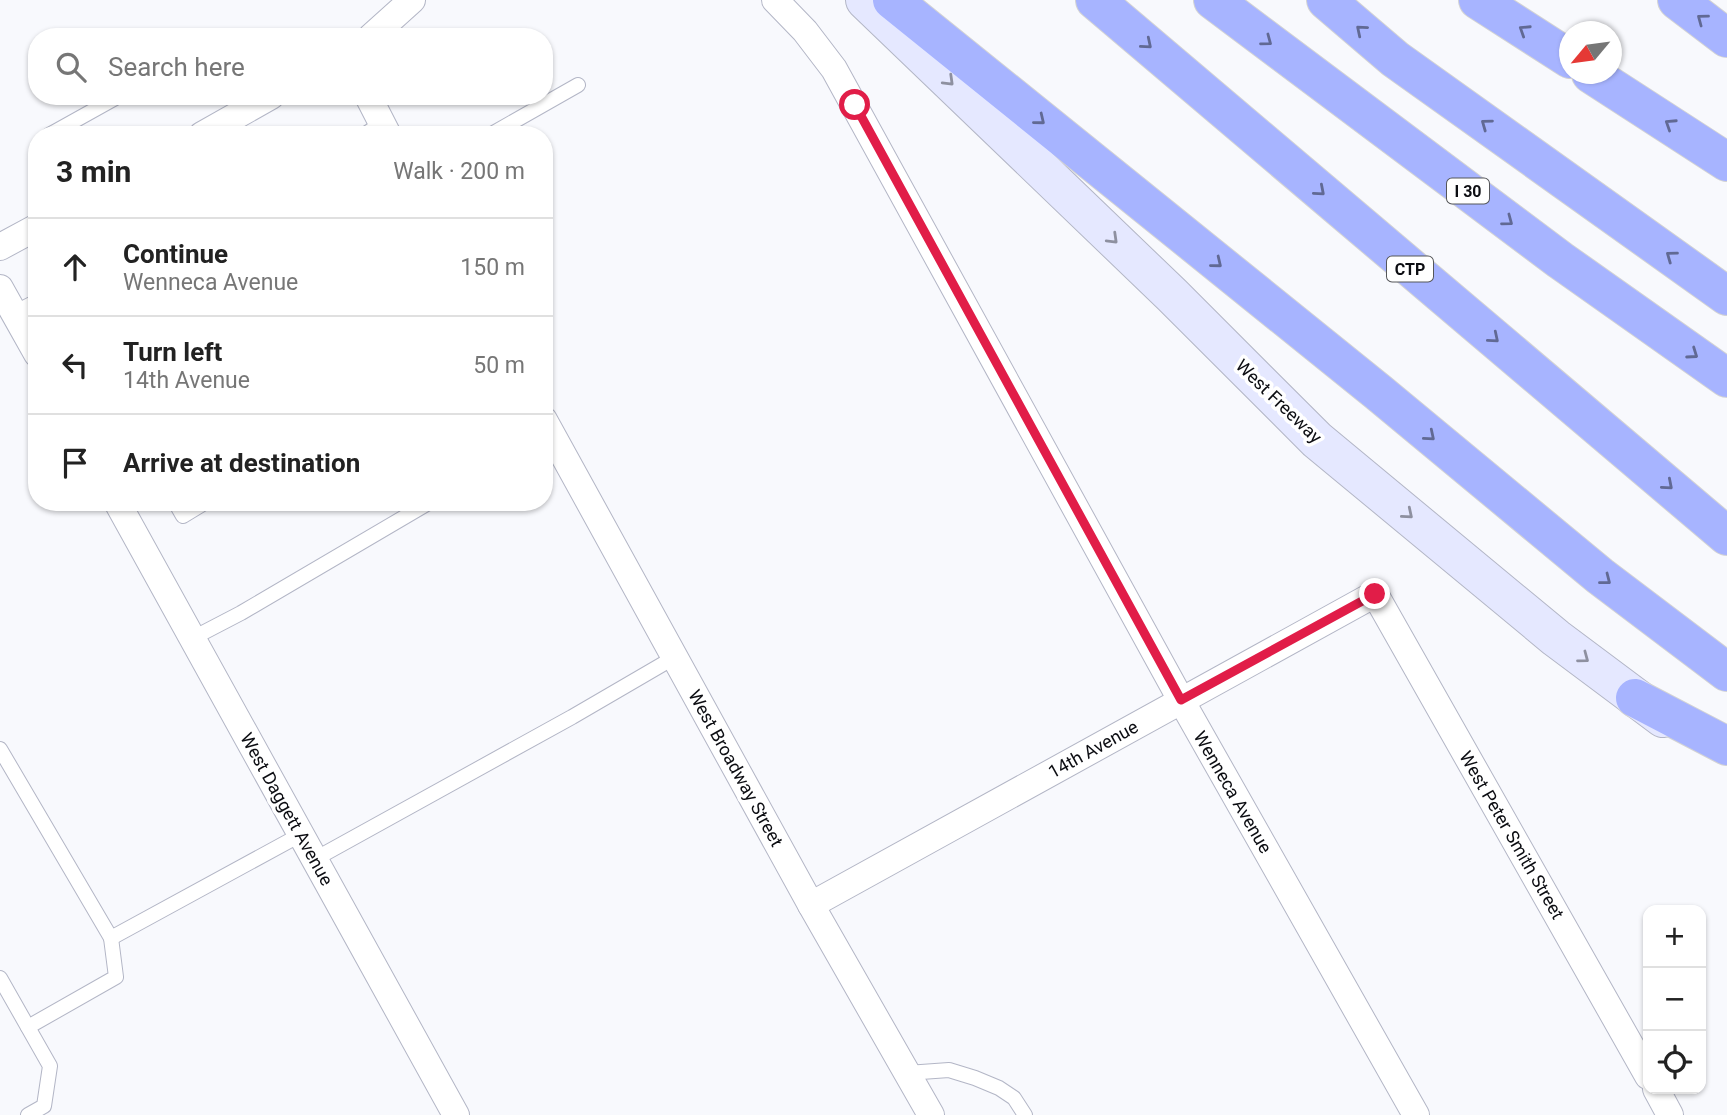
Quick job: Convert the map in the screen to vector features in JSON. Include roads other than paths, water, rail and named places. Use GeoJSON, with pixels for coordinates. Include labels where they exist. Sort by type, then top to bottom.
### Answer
{"type":"FeatureCollection","features":[{"type":"Feature","properties":{"kind":"highway"},"geometry":{"type":"LineString","coordinates":[[892,0],[1378,392],[1600,576],[1727,672]]}},
{"type":"Feature","properties":{"kind":"highway","name":"CTP"},"geometry":{"type":"LineString","coordinates":[[1095,0],[1727,536]]}},
{"type":"Feature","properties":{"kind":"highway","name":"I 30"},"geometry":{"type":"LineString","coordinates":[[1213,0],[1560,260],[1727,377]]}},
{"type":"Feature","properties":{"kind":"highway"},"geometry":{"type":"LineString","coordinates":[[1326,0],[1395,59],[1727,296]]}},
{"type":"Feature","properties":{"kind":"highway"},"geometry":{"type":"LineString","coordinates":[[1478,0],[1559,53]]}},
{"type":"Feature","properties":{"kind":"highway"},"geometry":{"type":"LineString","coordinates":[[1677,0],[1727,38]]}},
{"type":"Feature","properties":{"kind":"highway"},"geometry":{"type":"LineString","coordinates":[[1606,84],[1727,162]]}},
{"type":"Feature","properties":{"kind":"highway"},"geometry":{"type":"LineString","coordinates":[[1635,698],[1727,746]]}},
{"type":"Feature","properties":{"kind":"main road","name":"West Freeway"},"geometry":{"type":"LineString","coordinates":[[864,0],[1172,295],[1317,440],[1556,638],[1727,765]]}},
{"type":"Feature","properties":{"kind":"street"},"geometry":{"type":"LineString","coordinates":[[381,28],[412,0]]}},
{"type":"Feature","properties":{"kind":"street","name":"Wenneca Avenue"},"geometry":{"type":"LineString","coordinates":[[775,0],[806,30],[834,69],[1181,700],[1416,1115]]}},
{"type":"Feature","properties":{"kind":"street"},"geometry":{"type":"LineString","coordinates":[[213,126],[240,105]]}},
{"type":"Feature","properties":{"kind":"street"},"geometry":{"type":"LineString","coordinates":[[371,105],[377,126]]}},
{"type":"Feature","properties":{"kind":"street"},"geometry":{"type":"LineString","coordinates":[[0,247],[28,232]]}},
{"type":"Feature","properties":{"kind":"street"},"geometry":{"type":"LineString","coordinates":[[0,288],[26,307]]}},
{"type":"Feature","properties":{"kind":"street","name":"West Broadway Street"},"geometry":{"type":"LineString","coordinates":[[553,443],[931,1115]]}},
{"type":"Feature","properties":{"kind":"street","name":"West Daggett Avenue"},"geometry":{"type":"LineString","coordinates":[[122,511],[456,1115]]}},
{"type":"Feature","properties":{"kind":"street","name":"14th Avenue"},"geometry":{"type":"LineString","coordinates":[[811,905],[1375,594]]}},
{"type":"Feature","properties":{"kind":"street","name":"West Peter Smith Street"},"geometry":{"type":"LineString","coordinates":[[1375,594],[1643,1067]]}},
{"type":"Feature","properties":{"kind":"street"},"geometry":{"type":"LineString","coordinates":[[1659,1094],[1671,1115]]}},
{"type":"Feature","properties":{"kind":"lane"},"geometry":{"type":"LineString","coordinates":[[553,99],[578,85]]}},
{"type":"Feature","properties":{"kind":"lane"},"geometry":{"type":"LineString","coordinates":[[64,126],[103,105]]}},
{"type":"Feature","properties":{"kind":"lane"},"geometry":{"type":"LineString","coordinates":[[506,126],[543,105]]}},
{"type":"Feature","properties":{"kind":"lane"},"geometry":{"type":"LineString","coordinates":[[193,638],[240,614],[415,511]]}},
{"type":"Feature","properties":{"kind":"lane"},"geometry":{"type":"LineString","coordinates":[[315,859],[675,657]]}},
{"type":"Feature","properties":{"kind":"lane"},"geometry":{"type":"LineString","coordinates":[[0,749],[111,938],[116,977],[28,1027]]}},
{"type":"Feature","properties":{"kind":"lane"},"geometry":{"type":"LineString","coordinates":[[111,938],[300,835]]}},
{"type":"Feature","properties":{"kind":"lane"},"geometry":{"type":"LineString","coordinates":[[0,978],[50,1066],[44,1106],[29,1115]]}},
{"type":"Feature","properties":{"kind":"lane"},"geometry":{"type":"LineString","coordinates":[[907,1073],[949,1070],[975,1078],[1014,1098],[1026,1115]]}}]}
